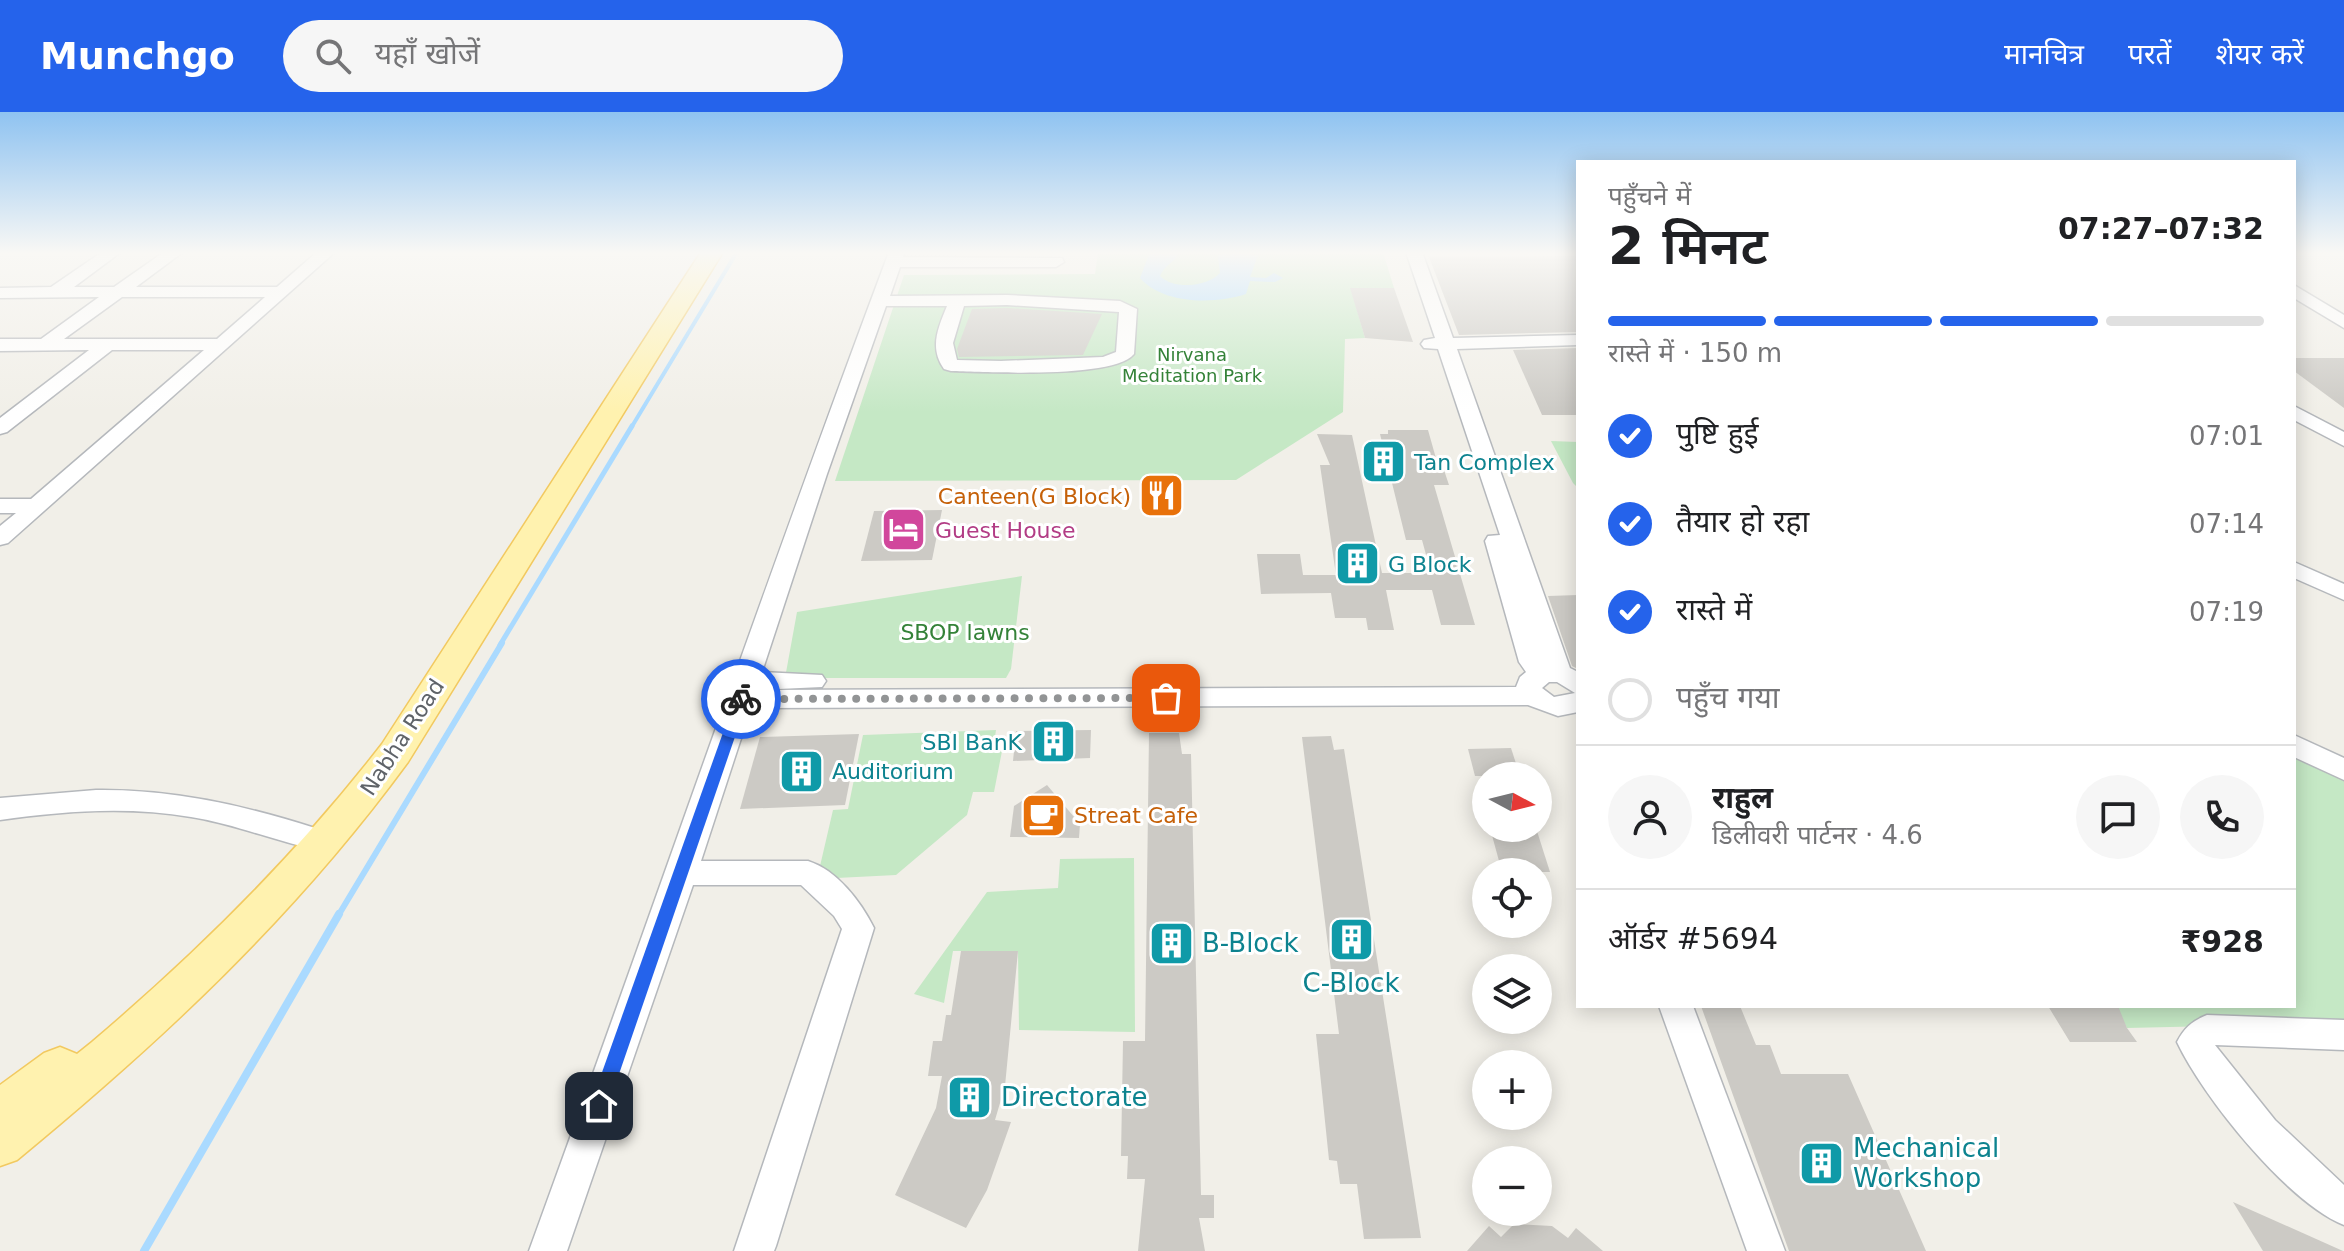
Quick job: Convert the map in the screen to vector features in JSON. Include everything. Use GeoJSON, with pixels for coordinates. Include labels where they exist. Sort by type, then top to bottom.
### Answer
{"type":"FeatureCollection","features":[{"type":"Feature","properties":{"kind":"main road","name":"Nabha Road"},"geometry":{"type":"LineString","coordinates":[[0,1113],[70,1059],[191,956],[305,836],[375,741],[490,561],[538,495],[662,305]]}},
{"type":"Feature","properties":{"kind":"main road","name":"Nabha Road"},"geometry":{"type":"LineString","coordinates":[[0,1144],[71,1088],[203,971],[256,919],[355,809],[395,753],[678,305]]}},
{"type":"Feature","properties":{"kind":"street"},"geometry":{"type":"LineString","coordinates":[[45,345],[100,305]]}},
{"type":"Feature","properties":{"kind":"street"},"geometry":{"type":"LineString","coordinates":[[0,538],[265,305]]}},
{"type":"Feature","properties":{"kind":"street"},"geometry":{"type":"LineString","coordinates":[[548,1251],[682,873],[877,305]]}},
{"type":"Feature","properties":{"kind":"street"},"geometry":{"type":"LineString","coordinates":[[956,305],[943,349],[945,359],[951,365],[1001,367],[1103,363],[1117,360],[1125,354],[1128,309],[1076,305]]}},
{"type":"Feature","properties":{"kind":"street"},"geometry":{"type":"LineString","coordinates":[[1422,305],[1438,343]]}},
{"type":"Feature","properties":{"kind":"street"},"geometry":{"type":"LineString","coordinates":[[744,690],[1561,692],[1426,305]]}},
{"type":"Feature","properties":{"kind":"street"},"geometry":{"type":"LineString","coordinates":[[1428,305],[1438,343]]}},
{"type":"Feature","properties":{"kind":"street"},"geometry":{"type":"LineString","coordinates":[[2315,305],[2344,323]]}},
{"type":"Feature","properties":{"kind":"street"},"geometry":{"type":"LineString","coordinates":[[2322,308],[2344,310]]}},
{"type":"Feature","properties":{"kind":"street"},"geometry":{"type":"LineString","coordinates":[[1438,343],[1576,340]]}},
{"type":"Feature","properties":{"kind":"street"},"geometry":{"type":"LineString","coordinates":[[0,345],[220,344]]}},
{"type":"Feature","properties":{"kind":"street"},"geometry":{"type":"LineString","coordinates":[[0,428],[107,345]]}},
{"type":"Feature","properties":{"kind":"street"},"geometry":{"type":"LineString","coordinates":[[2296,413],[2344,440]]}},
{"type":"Feature","properties":{"kind":"street"},"geometry":{"type":"LineString","coordinates":[[0,506],[37,506]]}},
{"type":"Feature","properties":{"kind":"street"},"geometry":{"type":"LineString","coordinates":[[2296,570],[2344,593]]}},
{"type":"Feature","properties":{"kind":"street"},"geometry":{"type":"LineString","coordinates":[[2296,746],[2344,770]]}},
{"type":"Feature","properties":{"kind":"street"},"geometry":{"type":"LineString","coordinates":[[0,809],[74,802],[139,801],[193,807],[305,836]]}},
{"type":"Feature","properties":{"kind":"street"},"geometry":{"type":"LineString","coordinates":[[682,873],[808,873],[845,907],[858,928],[763,1249]]}},
{"type":"Feature","properties":{"kind":"street"},"geometry":{"type":"LineString","coordinates":[[1677,1008],[1766,1251]]}},
{"type":"Feature","properties":{"kind":"street"},"geometry":{"type":"LineString","coordinates":[[2344,1035],[2207,1030],[2194,1042],[2207,1068],[2315,1188],[2344,1207]]}},
{"type":"Feature","properties":{"kind":"green space","name":"Nirvana Meditation Park"},"geometry":{"type":"Polygon","coordinates":[[[894,305],[1356,305],[1365,338],[1345,339],[1343,412],[1236,480],[835,481],[894,305]]]}},
{"type":"Feature","properties":{"kind":"green space"},"geometry":{"type":"Polygon","coordinates":[[[1551,441],[1576,442],[1576,486],[1551,441]]]}},
{"type":"Feature","properties":{"kind":"green space","name":"SBOP lawns"},"geometry":{"type":"Polygon","coordinates":[[[1022,576],[1011,669],[1006,678],[785,678],[797,612],[1022,576]]]}},
{"type":"Feature","properties":{"kind":"green space"},"geometry":{"type":"Polygon","coordinates":[[[996,730],[993,750],[1002,751],[994,792],[973,792],[967,815],[896,875],[817,879],[833,810],[848,809],[863,735],[996,730]]]}},
{"type":"Feature","properties":{"kind":"green space"},"geometry":{"type":"Polygon","coordinates":[[[2296,757],[2344,781],[2344,1023],[2127,1028],[2116,1008],[2296,1008],[2296,757]]]}},
{"type":"Feature","properties":{"kind":"green space"},"geometry":{"type":"Polygon","coordinates":[[[1134,858],[1135,1032],[1019,1030],[1018,951],[953,951],[944,1003],[914,994],[987,892],[1058,888],[1060,859],[1134,858]]]}},
{"type":"Feature","properties":{"kind":"building"},"geometry":{"type":"Polygon","coordinates":[[[1355,305],[1400,305],[1413,342],[1365,338],[1355,305]]]}},
{"type":"Feature","properties":{"kind":"building"},"geometry":{"type":"Polygon","coordinates":[[[1448,305],[1576,305],[1576,332],[1459,335],[1448,305]]]}},
{"type":"Feature","properties":{"kind":"building"},"geometry":{"type":"Polygon","coordinates":[[[972,309],[1102,314],[1083,355],[959,357],[957,349],[972,309]]]}},
{"type":"Feature","properties":{"kind":"building"},"geometry":{"type":"Polygon","coordinates":[[[1576,348],[1576,415],[1542,415],[1513,350],[1576,348]]]}},
{"type":"Feature","properties":{"kind":"building"},"geometry":{"type":"Polygon","coordinates":[[[2296,358],[2344,358],[2344,408],[2296,372],[2296,358]]]}},
{"type":"Feature","properties":{"kind":"building","name":"G Block"},"geometry":{"type":"Polygon","coordinates":[[[1388,430],[1428,430],[1439,469],[1444,470],[1449,485],[1434,485],[1475,625],[1441,625],[1432,590],[1386,590],[1394,630],[1368,630],[1366,618],[1335,618],[1331,593],[1261,594],[1257,554],[1300,554],[1303,575],[1336,575],[1320,465],[1330,465],[1317,434],[1352,435],[1382,573],[1431,573],[1422,540],[1406,540],[1380,434],[1388,434],[1388,430]]]}},
{"type":"Feature","properties":{"kind":"building","name":"Canteen(G Block)"},"geometry":{"type":"Polygon","coordinates":[[[1155,486],[1163,491],[1174,488],[1175,507],[1154,507],[1143,502],[1155,486]]]}},
{"type":"Feature","properties":{"kind":"building","name":"Guest House"},"geometry":{"type":"Polygon","coordinates":[[[942,510],[932,560],[861,561],[874,511],[942,510]]]}},
{"type":"Feature","properties":{"kind":"building"},"geometry":{"type":"Polygon","coordinates":[[[1576,595],[1576,668],[1572,666],[1548,596],[1576,595]]]}},
{"type":"Feature","properties":{"kind":"building","name":"SBI BanK"},"geometry":{"type":"Polygon","coordinates":[[[1091,730],[1090,758],[1013,761],[1016,731],[1091,730]]]}},
{"type":"Feature","properties":{"kind":"building","name":"B-Block"},"geometry":{"type":"Polygon","coordinates":[[[1149,733],[1179,733],[1182,754],[1191,754],[1201,1195],[1214,1195],[1214,1218],[1199,1218],[1205,1251],[1138,1251],[1145,1179],[1127,1179],[1128,1156],[1121,1156],[1123,1041],[1145,1041],[1149,733]]]}},
{"type":"Feature","properties":{"kind":"building","name":"Auditorium"},"geometry":{"type":"Polygon","coordinates":[[[859,734],[845,805],[740,809],[760,737],[859,734]]]}},
{"type":"Feature","properties":{"kind":"building","name":"C-Block"},"geometry":{"type":"Polygon","coordinates":[[[1331,736],[1334,750],[1344,749],[1421,1238],[1364,1239],[1357,1184],[1340,1184],[1337,1161],[1329,1160],[1316,1034],[1339,1034],[1302,737],[1331,736]]]}},
{"type":"Feature","properties":{"kind":"building"},"geometry":{"type":"Polygon","coordinates":[[[1511,748],[1516,762],[1472,762],[1472,764],[1468,749],[1511,748]]]}},
{"type":"Feature","properties":{"kind":"building","name":"Streat Cafe"},"geometry":{"type":"Polygon","coordinates":[[[1047,785],[1080,824],[1079,838],[1010,837],[1014,806],[1047,785]]]}},
{"type":"Feature","properties":{"kind":"building"},"geometry":{"type":"Polygon","coordinates":[[[1494,842],[1540,842],[1546,858],[1498,858],[1494,842]]]}},
{"type":"Feature","properties":{"kind":"building","name":"Directorate"},"geometry":{"type":"Polygon","coordinates":[[[961,951],[1018,951],[1005,1086],[995,1120],[1011,1122],[987,1190],[966,1228],[895,1195],[936,1108],[942,1076],[928,1076],[933,1041],[942,1041],[946,1015],[951,1015],[961,951]]]}},
{"type":"Feature","properties":{"kind":"building","name":"Mechanical Workshop"},"geometry":{"type":"Polygon","coordinates":[[[1702,1008],[1741,1008],[1756,1045],[1770,1045],[1781,1074],[1848,1074],[1926,1251],[1789,1251],[1702,1008]]]}},
{"type":"Feature","properties":{"kind":"building"},"geometry":{"type":"Polygon","coordinates":[[[2049,1008],[2119,1008],[2137,1042],[2070,1042],[2049,1008]]]}},
{"type":"Feature","properties":{"kind":"building"},"geometry":{"type":"Polygon","coordinates":[[[2233,1202],[2343,1251],[2263,1251],[2233,1202]]]}},
{"type":"Feature","properties":{"kind":"building"},"geometry":{"type":"Polygon","coordinates":[[[1489,1226],[1501,1237],[1512,1226],[1552,1226],[1568,1238],[1576,1228],[1603,1251],[1467,1251],[1489,1226]]]}},
{"type":"Feature","properties":{"kind":"waterway"},"geometry":{"type":"LineString","coordinates":[[631,428],[705,305]]}},
{"type":"Feature","properties":{"kind":"waterway"},"geometry":{"type":"LineString","coordinates":[[500,645],[632,426]]}},
{"type":"Feature","properties":{"kind":"waterway"},"geometry":{"type":"LineString","coordinates":[[338,916],[502,643]]}},
{"type":"Feature","properties":{"kind":"waterway"},"geometry":{"type":"LineString","coordinates":[[144,1251],[339,914]]}},
{"type":"Feature","properties":{"kind":"way so far"},"geometry":{"type":"LineString","coordinates":[[741,699],[1166,698]]}},
{"type":"Feature","properties":{"kind":"place","name":"Tan Complex"},"geometry":{"type":"Point","coordinates":[1383,462]}},
{"type":"Feature","properties":{"kind":"place","name":"Canteen(G Block)"},"geometry":{"type":"Point","coordinates":[1162,496]}},
{"type":"Feature","properties":{"kind":"place","name":"Guest House"},"geometry":{"type":"Point","coordinates":[904,530]}},
{"type":"Feature","properties":{"kind":"place","name":"G Block"},"geometry":{"type":"Point","coordinates":[1357,564]}},
{"type":"Feature","properties":{"kind":"place","name":"SBI BanK"},"geometry":{"type":"Point","coordinates":[1053,742]}},
{"type":"Feature","properties":{"kind":"place","name":"Auditorium"},"geometry":{"type":"Point","coordinates":[801,771]}},
{"type":"Feature","properties":{"kind":"place","name":"Streat Cafe"},"geometry":{"type":"Point","coordinates":[1043,815]}},
{"type":"Feature","properties":{"kind":"place","name":"C-Block"},"geometry":{"type":"Point","coordinates":[1351,940]}},
{"type":"Feature","properties":{"kind":"place","name":"B-Block"},"geometry":{"type":"Point","coordinates":[1171,943]}},
{"type":"Feature","properties":{"kind":"place","name":"Directorate"},"geometry":{"type":"Point","coordinates":[970,1097]}},
{"type":"Feature","properties":{"kind":"place","name":"Mechanical Workshop"},"geometry":{"type":"Point","coordinates":[1822,1163]}},
{"type":"Feature","properties":{"kind":"route"},"geometry":{"type":"LineString","coordinates":[[599,1106],[741,699]]}}]}
